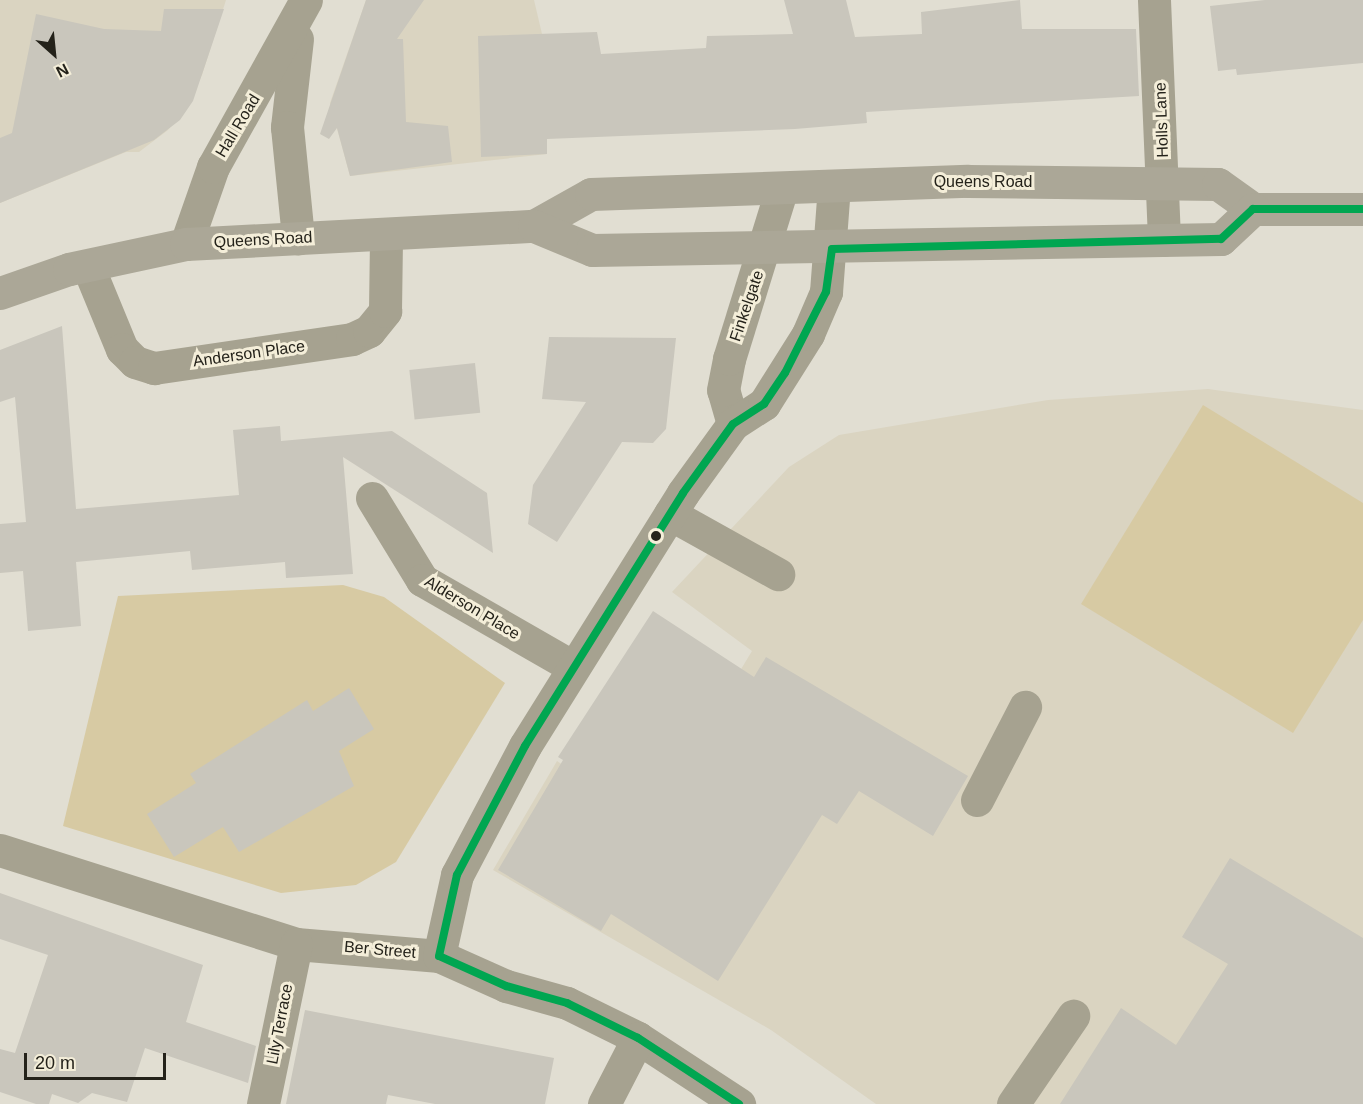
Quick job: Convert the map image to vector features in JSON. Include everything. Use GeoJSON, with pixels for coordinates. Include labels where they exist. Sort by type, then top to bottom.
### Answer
{"type":"FeatureCollection","features":[{"type":"Feature","properties":{"kind":"main road","name":"Queens Road"},"geometry":{"type":"LineString","coordinates":[[0,293],[69,269],[89,269],[186,244],[298,238],[386,237],[534,226],[591,194],[834,186],[1218,184],[1253,209],[1221,239],[832,249],[592,250],[534,226]]}},
{"type":"Feature","properties":{"kind":"main road"},"geometry":{"type":"LineString","coordinates":[[1253,209],[1363,209]]}},
{"type":"Feature","properties":{"kind":"street","name":"Holls Lane"},"geometry":{"type":"LineString","coordinates":[[1154,0],[1164,183],[1164,240]]}},
{"type":"Feature","properties":{"kind":"street","name":"Hall Road"},"geometry":{"type":"LineString","coordinates":[[298,238],[287,127],[303,7]]}},
{"type":"Feature","properties":{"kind":"street","name":"Hall Road"},"geometry":{"type":"LineString","coordinates":[[186,244],[213,167],[303,7]]}},
{"type":"Feature","properties":{"kind":"street"},"geometry":{"type":"LineString","coordinates":[[439,956],[465,856],[573,667],[670,514],[734,424],[764,404],[808,334],[826,292],[832,249],[834,186]]}},
{"type":"Feature","properties":{"kind":"street","name":"Finkelgate"},"geometry":{"type":"LineString","coordinates":[[734,424],[723,390],[737,331],[767,249],[782,188]]}},
{"type":"Feature","properties":{"kind":"street","name":"Anderson Place"},"geometry":{"type":"LineString","coordinates":[[89,269],[122,349],[135,362],[154,368],[352,339],[369,331],[385,311],[386,237]]}},
{"type":"Feature","properties":{"kind":"street","name":"Alderson Place"},"geometry":{"type":"LineString","coordinates":[[372,498],[422,580],[573,667]]}},
{"type":"Feature","properties":{"kind":"street"},"geometry":{"type":"LineString","coordinates":[[670,514],[778,574]]}},
{"type":"Feature","properties":{"kind":"street"},"geometry":{"type":"LineString","coordinates":[[976,800],[1025,707]]}},
{"type":"Feature","properties":{"kind":"street","name":"Ber Street"},"geometry":{"type":"LineString","coordinates":[[0,850],[296,944],[439,956],[506,986],[567,1003],[638,1038],[739,1104]]}},
{"type":"Feature","properties":{"kind":"street","name":"Lily Terrace"},"geometry":{"type":"LineString","coordinates":[[263,1104],[296,944]]}},
{"type":"Feature","properties":{"kind":"street"},"geometry":{"type":"LineString","coordinates":[[1013,1104],[1073,1016]]}},
{"type":"Feature","properties":{"kind":"street"},"geometry":{"type":"LineString","coordinates":[[604,1104],[638,1038]]}},
{"type":"Feature","properties":{"kind":"shaded area"},"geometry":{"type":"Polygon","coordinates":[[[0,0],[226,0],[202,75],[185,110],[168,130],[139,152],[126,152],[0,203],[0,0]]]}},
{"type":"Feature","properties":{"kind":"shaded area"},"geometry":{"type":"Polygon","coordinates":[[[366,0],[534,0],[542,34],[547,154],[350,176],[330,103],[366,0]]]}},
{"type":"Feature","properties":{"kind":"shaded area"},"geometry":{"type":"Polygon","coordinates":[[[1208,389],[1363,410],[1363,1104],[876,1104],[771,1030],[493,870],[557,761],[593,785],[639,838],[752,651],[672,592],[789,467],[839,435],[1048,400],[1208,389]]]}},
{"type":"Feature","properties":{"kind":"shaded area"},"geometry":{"type":"Polygon","coordinates":[[[1203,405],[1363,503],[1363,620],[1293,733],[1081,604],[1203,405]]]}},
{"type":"Feature","properties":{"kind":"shaded area"},"geometry":{"type":"Polygon","coordinates":[[[343,585],[384,597],[505,683],[396,862],[356,885],[281,893],[63,826],[118,596],[343,585]]]}},
{"type":"Feature","properties":{"kind":"building"},"geometry":{"type":"Polygon","coordinates":[[[366,0],[424,0],[397,39],[403,39],[406,122],[448,126],[452,162],[350,176],[337,128],[329,139],[320,134],[366,0]]]}},
{"type":"Feature","properties":{"kind":"building"},"geometry":{"type":"Polygon","coordinates":[[[784,0],[846,0],[855,37],[922,34],[921,12],[1020,0],[1022,29],[1136,29],[1139,96],[866,112],[867,123],[795,129],[547,139],[547,154],[481,157],[478,36],[597,32],[601,54],[706,48],[707,36],[793,34],[784,0]]]}},
{"type":"Feature","properties":{"kind":"building"},"geometry":{"type":"Polygon","coordinates":[[[1265,0],[1363,0],[1363,63],[1237,75],[1236,69],[1218,71],[1210,6],[1265,0]]]}},
{"type":"Feature","properties":{"kind":"building"},"geometry":{"type":"Polygon","coordinates":[[[164,9],[224,9],[193,101],[180,120],[154,140],[0,203],[0,138],[12,133],[36,14],[104,29],[161,31],[164,9]]]}},
{"type":"Feature","properties":{"kind":"building"},"geometry":{"type":"Polygon","coordinates":[[[62,326],[76,509],[239,495],[233,430],[280,426],[281,441],[392,431],[487,493],[493,553],[343,457],[353,574],[286,578],[285,562],[192,570],[190,551],[76,562],[81,626],[28,631],[23,571],[0,573],[0,524],[26,522],[15,397],[0,402],[0,350],[62,326]]]}},
{"type":"Feature","properties":{"kind":"building"},"geometry":{"type":"Polygon","coordinates":[[[549,337],[676,338],[666,429],[653,443],[622,442],[557,542],[528,524],[533,485],[586,402],[542,399],[549,337]]]}},
{"type":"Feature","properties":{"kind":"building"},"geometry":{"type":"Polygon","coordinates":[[[475,363],[480,413],[415,420],[409,370],[475,363]]]}},
{"type":"Feature","properties":{"kind":"building"},"geometry":{"type":"Polygon","coordinates":[[[653,611],[754,677],[766,657],[968,776],[933,836],[859,791],[837,824],[822,815],[718,981],[611,914],[601,931],[498,870],[563,760],[558,757],[653,611]]]}},
{"type":"Feature","properties":{"kind":"building"},"geometry":{"type":"Polygon","coordinates":[[[349,688],[374,729],[339,751],[354,786],[239,852],[223,827],[174,857],[147,814],[196,783],[190,774],[307,700],[313,711],[349,688]]]}},
{"type":"Feature","properties":{"kind":"building"},"geometry":{"type":"Polygon","coordinates":[[[1230,858],[1363,938],[1363,1104],[1060,1104],[1121,1008],[1176,1045],[1228,964],[1182,937],[1230,858]]]}},
{"type":"Feature","properties":{"kind":"building"},"geometry":{"type":"Polygon","coordinates":[[[0,893],[203,965],[186,1022],[256,1046],[248,1083],[145,1048],[127,1102],[92,1093],[78,1103],[52,1094],[49,1104],[36,1104],[0,1092],[0,1049],[15,1053],[48,955],[0,939],[0,893]]]}},
{"type":"Feature","properties":{"kind":"building"},"geometry":{"type":"Polygon","coordinates":[[[305,1010],[554,1058],[545,1104],[435,1104],[388,1095],[386,1104],[286,1104],[305,1010]]]}},
{"type":"Feature","properties":{"kind":"transit line"},"geometry":{"type":"LineString","coordinates":[[739,1104],[638,1038],[567,1003],[506,986],[439,956],[457,875],[525,746],[683,493],[733,424],[764,404],[785,373],[826,292],[832,249],[1221,239],[1253,209],[1363,209]]}}]}
